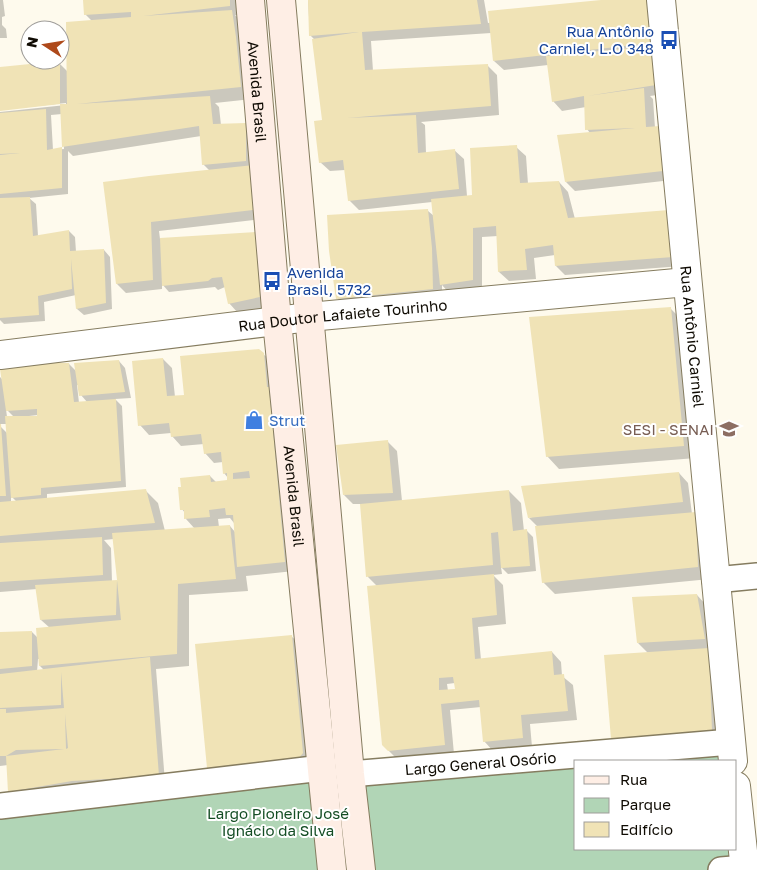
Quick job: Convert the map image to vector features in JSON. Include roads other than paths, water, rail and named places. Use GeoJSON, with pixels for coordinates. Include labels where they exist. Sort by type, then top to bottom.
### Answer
{"type":"FeatureCollection","features":[{"type":"Feature","properties":{"kind":"main road","name":"Avenida Brasil"},"geometry":{"type":"LineString","coordinates":[[250,0],[277,321],[332,870]]}},
{"type":"Feature","properties":{"kind":"main road","name":"Avenida Brasil"},"geometry":{"type":"LineString","coordinates":[[281,0],[350,774],[361,870]]}},
{"type":"Feature","properties":{"kind":"street","name":"Rua Antônio Carniel"},"geometry":{"type":"LineString","coordinates":[[661,0],[732,751]]}},
{"type":"Feature","properties":{"kind":"street","name":"Rua Doutor Lafaiete Tourinho"},"geometry":{"type":"LineString","coordinates":[[0,355],[309,317],[687,282]]}},
{"type":"Feature","properties":{"kind":"street"},"geometry":{"type":"LineString","coordinates":[[715,580],[757,576]]}},
{"type":"Feature","properties":{"kind":"street","name":"Largo General Osório"},"geometry":{"type":"LineString","coordinates":[[583,760],[732,751]]}},
{"type":"Feature","properties":{"kind":"street","name":"Largo General Osório"},"geometry":{"type":"LineString","coordinates":[[350,774],[574,761]]}},
{"type":"Feature","properties":{"kind":"street"},"geometry":{"type":"LineString","coordinates":[[0,806],[322,768]]}},
{"type":"Feature","properties":{"kind":"street"},"geometry":{"type":"LineString","coordinates":[[737,800],[742,869]]}},
{"type":"Feature","properties":{"kind":"place","name":"Rua Antônio Carniel, L.O 348"},"geometry":{"type":"Point","coordinates":[669,40]}},
{"type":"Feature","properties":{"kind":"place","name":"Avenida Brasil, 5732"},"geometry":{"type":"Point","coordinates":[272,281]}},
{"type":"Feature","properties":{"kind":"place","name":"Strut"},"geometry":{"type":"Point","coordinates":[254,420]}},
{"type":"Feature","properties":{"kind":"place","name":"SESI - SENAI"},"geometry":{"type":"Point","coordinates":[729,429]}},
{"type":"Feature","properties":{"kind":"park label","name":"Largo Pioneiro José Ignácio da Silva"},"geometry":{"type":"Point","coordinates":[278,822]}}]}
